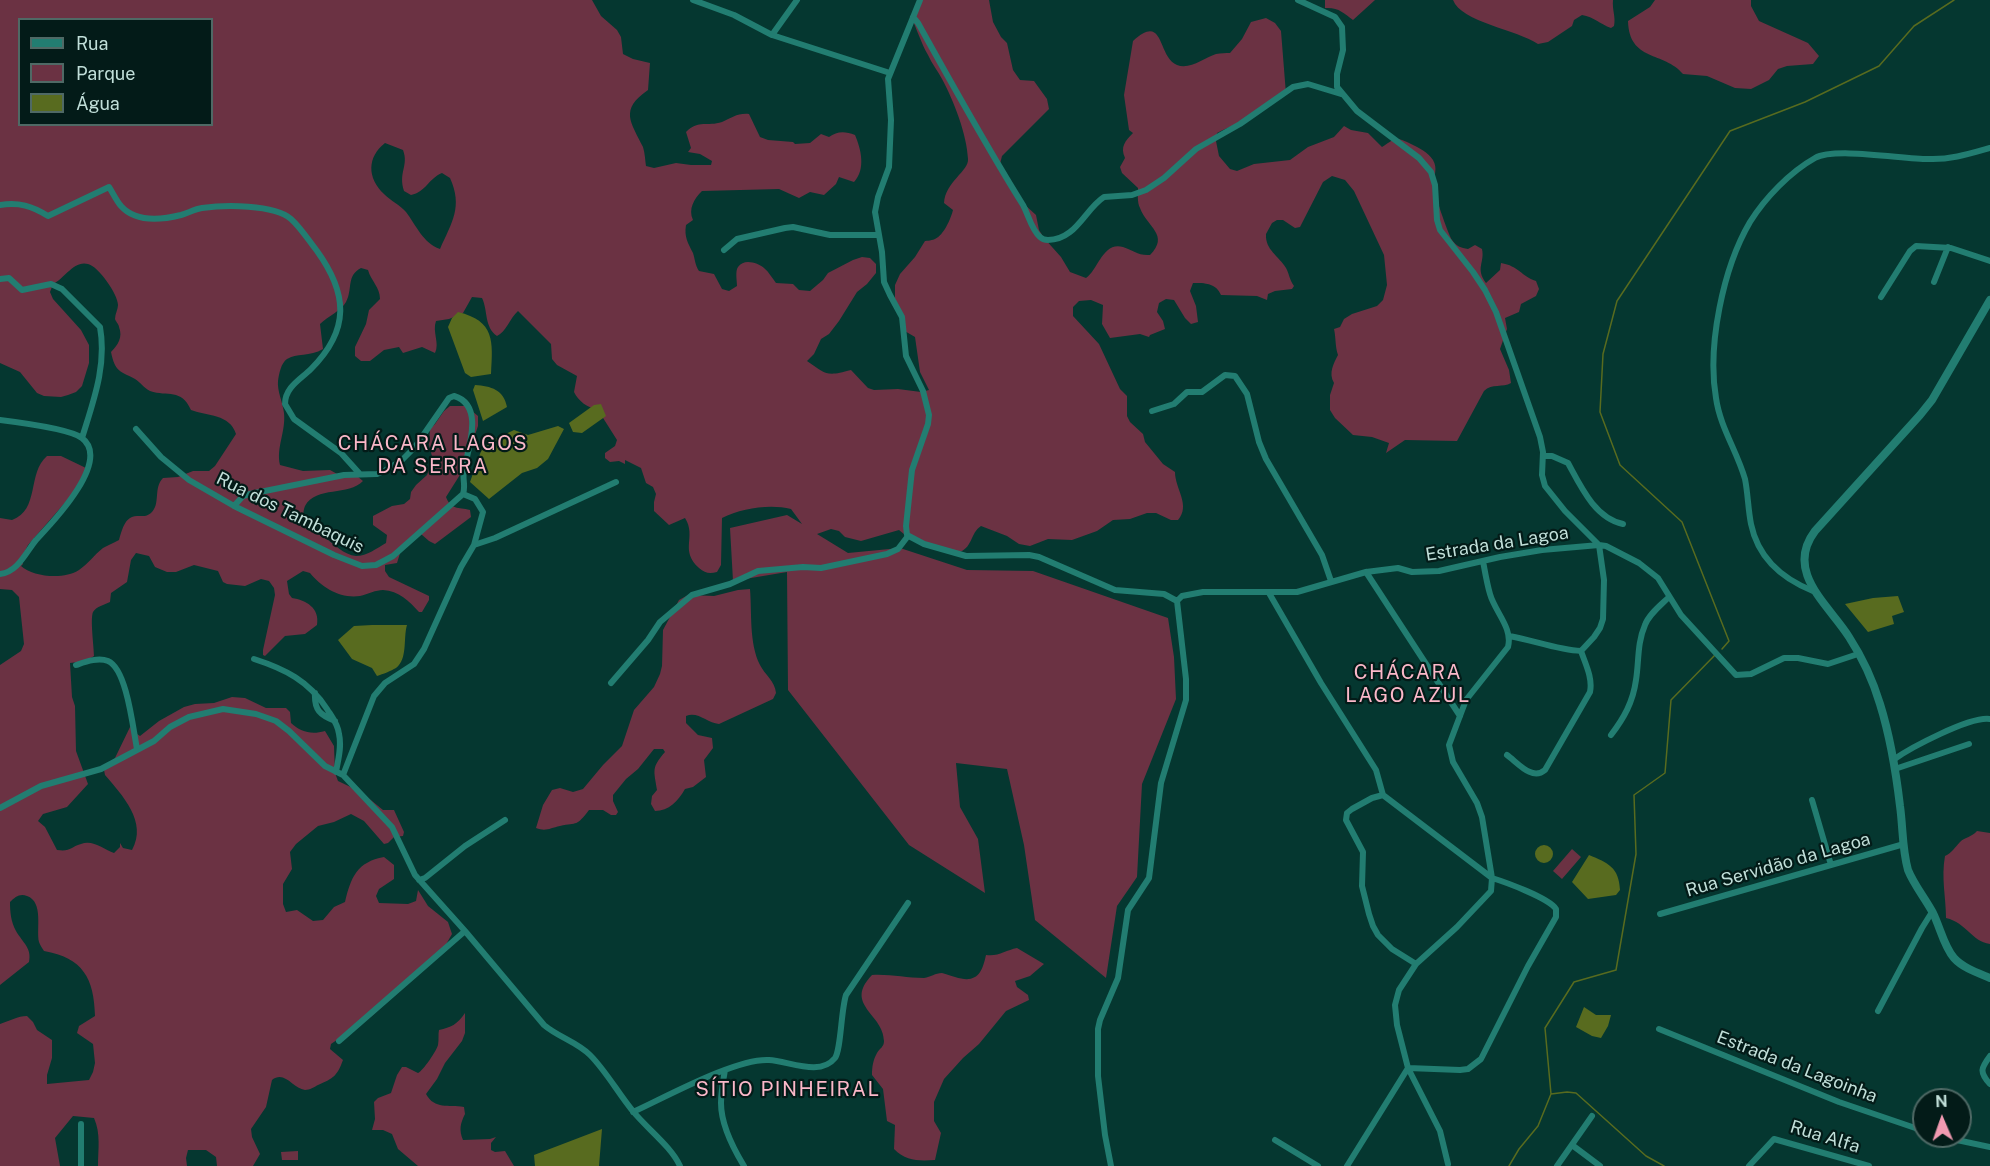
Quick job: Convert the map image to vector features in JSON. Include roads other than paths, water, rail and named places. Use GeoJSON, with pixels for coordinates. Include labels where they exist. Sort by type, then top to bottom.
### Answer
{"type":"FeatureCollection","features":[{"type":"Feature","properties":{"kind":"street"},"geometry":{"type":"LineString","coordinates":[[693,0],[734,15],[772,35],[890,73]]}},
{"type":"Feature","properties":{"kind":"street"},"geometry":{"type":"LineString","coordinates":[[772,35],[797,0]]}},
{"type":"Feature","properties":{"kind":"street"},"geometry":{"type":"LineString","coordinates":[[611,683],[648,640],[660,622],[692,596],[730,584],[758,571],[803,567],[821,568],[887,554],[898,549],[908,536],[906,526],[909,486],[929,415],[923,391],[906,356],[902,316],[884,282],[876,206],[888,172],[890,73],[920,0]]}},
{"type":"Feature","properties":{"kind":"street"},"geometry":{"type":"LineString","coordinates":[[1298,0],[1335,17],[1342,27],[1343,50],[1336,81],[1341,94],[1357,111],[1419,158],[1431,172],[1435,185],[1437,220],[1440,230],[1479,281],[1496,312],[1540,437],[1543,456],[1542,476],[1545,486],[1559,504],[1599,545],[1604,580],[1603,619],[1594,637],[1581,651]]}},
{"type":"Feature","properties":{"kind":"street"},"geometry":{"type":"LineString","coordinates":[[913,17],[1039,237],[1046,240],[1058,239],[1071,232],[1104,197],[1132,195],[1146,190],[1164,178],[1196,149],[1240,124],[1293,87],[1308,84],[1341,94]]}},
{"type":"Feature","properties":{"kind":"street"},"geometry":{"type":"LineString","coordinates":[[1813,591],[1783,575],[1760,549],[1751,524],[1741,468],[1719,414],[1715,395],[1714,353],[1719,307],[1742,237],[1751,220],[1780,186],[1800,169],[1823,155],[1941,159],[1990,148]]}},
{"type":"Feature","properties":{"kind":"street"},"geometry":{"type":"LineString","coordinates":[[0,205],[13,203],[33,207],[48,216],[109,187],[122,208],[143,219],[166,219],[201,208],[224,207],[273,210],[290,218],[332,272],[338,290],[340,321],[334,341],[312,368],[287,392],[285,404],[294,419],[340,453],[359,473]]}},
{"type":"Feature","properties":{"kind":"street"},"geometry":{"type":"LineString","coordinates":[[724,250],[737,238],[793,227],[830,235],[879,235]]}},
{"type":"Feature","properties":{"kind":"street"},"geometry":{"type":"LineString","coordinates":[[1881,297],[1913,247],[1948,247],[1990,261]]}},
{"type":"Feature","properties":{"kind":"street"},"geometry":{"type":"LineString","coordinates":[[1934,282],[1948,247]]}},
{"type":"Feature","properties":{"kind":"street"},"geometry":{"type":"LineString","coordinates":[[0,279],[9,278],[22,290],[51,284],[62,289],[87,315],[98,322],[101,362],[98,387],[82,438]]}},
{"type":"Feature","properties":{"kind":"street"},"geometry":{"type":"LineString","coordinates":[[1990,300],[1936,393],[1920,416],[1809,539],[1805,555],[1808,577],[1813,591],[1845,631],[1880,704],[1894,765],[1904,844],[1912,880],[1932,912],[1954,958],[1990,978]]}},
{"type":"Feature","properties":{"kind":"street"},"geometry":{"type":"LineString","coordinates":[[1152,411],[1174,404],[1187,392],[1202,392],[1225,375],[1235,376],[1247,394],[1259,442],[1266,459],[1322,555],[1331,581]]}},
{"type":"Feature","properties":{"kind":"street"},"geometry":{"type":"LineString","coordinates":[[234,506],[243,496],[250,494],[359,473],[377,474],[384,471],[415,447],[449,398],[454,396],[464,401],[473,425],[464,472],[463,494],[475,499],[483,512],[474,545],[461,567],[424,649],[414,664],[385,683],[374,696],[343,775]]}},
{"type":"Feature","properties":{"kind":"street"},"geometry":{"type":"LineString","coordinates":[[0,420],[69,433],[82,438],[88,449],[89,459],[88,468],[79,488],[21,561],[7,573],[0,574]]}},
{"type":"Feature","properties":{"kind":"street","name":"Rua dos Tambaquis"},"geometry":{"type":"LineString","coordinates":[[136,429],[166,462],[189,480],[234,506],[343,559],[371,567],[393,556],[463,494]]}},
{"type":"Feature","properties":{"kind":"street"},"geometry":{"type":"LineString","coordinates":[[1543,456],[1552,456],[1568,463],[1581,490],[1611,521],[1623,524]]}},
{"type":"Feature","properties":{"kind":"street"},"geometry":{"type":"LineString","coordinates":[[474,545],[495,538],[616,482]]}},
{"type":"Feature","properties":{"kind":"street"},"geometry":{"type":"LineString","coordinates":[[908,536],[958,555],[1040,557],[1115,590],[1164,594],[1177,601],[1186,679],[1186,700],[1161,783],[1149,878],[1128,910],[1116,985],[1098,1029],[1098,1076],[1111,1166]]}},
{"type":"Feature","properties":{"kind":"street","name":"Estrada da Lagoa"},"geometry":{"type":"LineString","coordinates":[[1177,601],[1182,596],[1203,592],[1297,592],[1366,572],[1398,568],[1413,572],[1440,571],[1542,550],[1599,545],[1615,550],[1658,578],[1680,615],[1736,675],[1751,674],[1784,658],[1798,658],[1828,664],[1858,654]]}},
{"type":"Feature","properties":{"kind":"street"},"geometry":{"type":"LineString","coordinates":[[1448,1164],[1440,1131],[1408,1068],[1397,1025],[1395,1005],[1400,990],[1416,964],[1457,927],[1491,891],[1492,878],[1482,817],[1450,752],[1451,737],[1466,700],[1508,647],[1509,636],[1489,592],[1483,561]]}},
{"type":"Feature","properties":{"kind":"street"},"geometry":{"type":"LineString","coordinates":[[1366,572],[1460,716]]}},
{"type":"Feature","properties":{"kind":"street"},"geometry":{"type":"LineString","coordinates":[[1269,593],[1321,683],[1376,770],[1383,795],[1492,878],[1506,882],[1554,905],[1556,917],[1528,966],[1481,1059],[1468,1069],[1460,1071],[1408,1068]]}},
{"type":"Feature","properties":{"kind":"street"},"geometry":{"type":"LineString","coordinates":[[1611,735],[1626,714],[1632,698],[1637,657],[1645,624],[1669,597]]}},
{"type":"Feature","properties":{"kind":"street"},"geometry":{"type":"LineString","coordinates":[[1509,636],[1581,651]]}},
{"type":"Feature","properties":{"kind":"street"},"geometry":{"type":"LineString","coordinates":[[1508,755],[1533,774],[1545,770],[1570,723],[1581,711],[1590,692],[1588,671],[1581,651]]}},
{"type":"Feature","properties":{"kind":"street"},"geometry":{"type":"LineString","coordinates":[[254,658],[299,678],[315,693],[335,721],[339,733],[340,748],[336,772]]}},
{"type":"Feature","properties":{"kind":"street"},"geometry":{"type":"LineString","coordinates":[[76,665],[93,660],[106,660],[117,668],[123,682],[137,749]]}},
{"type":"Feature","properties":{"kind":"street"},"geometry":{"type":"LineString","coordinates":[[0,808],[41,786],[92,772],[154,741],[170,727],[189,717],[209,711],[229,710],[256,714],[276,721],[289,730],[325,766],[343,775],[392,827],[419,880],[544,1025],[591,1056],[633,1112],[680,1166]]}},
{"type":"Feature","properties":{"kind":"street"},"geometry":{"type":"LineString","coordinates":[[1894,765],[1925,740],[1980,720],[1990,719]]}},
{"type":"Feature","properties":{"kind":"street"},"geometry":{"type":"LineString","coordinates":[[1894,765],[1969,744]]}},
{"type":"Feature","properties":{"kind":"street"},"geometry":{"type":"LineString","coordinates":[[1383,795],[1352,809],[1347,813],[1346,820],[1363,852],[1362,886],[1373,926],[1378,935],[1392,949],[1416,964]]}},
{"type":"Feature","properties":{"kind":"street"},"geometry":{"type":"LineString","coordinates":[[1812,800],[1831,865]]}},
{"type":"Feature","properties":{"kind":"street"},"geometry":{"type":"LineString","coordinates":[[419,880],[505,820]]}},
{"type":"Feature","properties":{"kind":"street","name":"Rua Servidão da Lagoa"},"geometry":{"type":"LineString","coordinates":[[1660,914],[1904,844]]}},
{"type":"Feature","properties":{"kind":"street"},"geometry":{"type":"LineString","coordinates":[[633,1112],[725,1070],[758,1060],[777,1060],[816,1067],[832,1061],[839,1047],[842,1011],[846,995],[908,903]]}},
{"type":"Feature","properties":{"kind":"street"},"geometry":{"type":"LineString","coordinates":[[1878,1011],[1932,912]]}},
{"type":"Feature","properties":{"kind":"street"},"geometry":{"type":"LineString","coordinates":[[339,1041],[465,931]]}},
{"type":"Feature","properties":{"kind":"street","name":"Estrada da Lagoinha"},"geometry":{"type":"LineString","coordinates":[[1659,1029],[1839,1102],[1912,1127]]}},
{"type":"Feature","properties":{"kind":"street"},"geometry":{"type":"LineString","coordinates":[[1990,1056],[1982,1072],[1983,1077],[1990,1084]]}},
{"type":"Feature","properties":{"kind":"street"},"geometry":{"type":"LineString","coordinates":[[1347,1166],[1408,1068]]}},
{"type":"Feature","properties":{"kind":"street"},"geometry":{"type":"LineString","coordinates":[[725,1070],[721,1103],[722,1116],[732,1145],[744,1166]]}},
{"type":"Feature","properties":{"kind":"street"},"geometry":{"type":"LineString","coordinates":[[1557,1166],[1592,1116]]}},
{"type":"Feature","properties":{"kind":"street"},"geometry":{"type":"LineString","coordinates":[[81,1124],[81,1166]]}},
{"type":"Feature","properties":{"kind":"street","name":"Rua Alfa"},"geometry":{"type":"LineString","coordinates":[[1749,1166],[1774,1139],[1869,1166]]}},
{"type":"Feature","properties":{"kind":"street"},"geometry":{"type":"LineString","coordinates":[[1275,1140],[1318,1166]]}},
{"type":"Feature","properties":{"kind":"street"},"geometry":{"type":"LineString","coordinates":[[1972,1143],[1990,1147]]}},
{"type":"Feature","properties":{"kind":"street"},"geometry":{"type":"LineString","coordinates":[[1572,1145],[1600,1166]]}},
{"type":"Feature","properties":{"kind":"water"},"geometry":{"type":"Polygon","coordinates":[[[458,312],[479,321],[489,334],[492,352],[491,374],[471,377],[465,373],[448,327],[458,312]]]}},
{"type":"Feature","properties":{"kind":"water"},"geometry":{"type":"Polygon","coordinates":[[[475,385],[496,390],[503,397],[507,407],[483,421],[473,390],[475,385]]]}},
{"type":"Feature","properties":{"kind":"water"},"geometry":{"type":"Polygon","coordinates":[[[601,404],[606,416],[582,433],[573,432],[569,423],[594,405],[601,404]]]}},
{"type":"Feature","properties":{"kind":"water"},"geometry":{"type":"Polygon","coordinates":[[[558,426],[564,429],[548,459],[537,468],[522,473],[489,499],[470,482],[485,440],[489,442],[514,430],[528,435],[558,426]]]}},
{"type":"Feature","properties":{"kind":"water"},"geometry":{"type":"Polygon","coordinates":[[[1898,596],[1904,612],[1892,616],[1894,624],[1868,632],[1845,604],[1873,598],[1898,596]]]}},
{"type":"Feature","properties":{"kind":"water"},"geometry":{"type":"Polygon","coordinates":[[[407,625],[404,654],[400,664],[377,676],[372,668],[352,659],[338,640],[354,626],[407,625]]]}},
{"type":"Feature","properties":{"kind":"water"},"geometry":{"type":"Polygon","coordinates":[[[1544,845],[1550,848],[1553,854],[1550,860],[1544,863],[1538,860],[1535,854],[1538,848],[1544,845]]]}},
{"type":"Feature","properties":{"kind":"water"},"geometry":{"type":"Polygon","coordinates":[[[1589,855],[1615,871],[1620,890],[1616,895],[1588,899],[1572,882],[1589,855]]]}},
{"type":"Feature","properties":{"kind":"water"},"geometry":{"type":"Polygon","coordinates":[[[1584,1007],[1596,1015],[1611,1015],[1601,1038],[1576,1027],[1584,1007]]]}},
{"type":"Feature","properties":{"kind":"water"},"geometry":{"type":"Polygon","coordinates":[[[602,1129],[599,1166],[535,1166],[534,1155],[602,1129]]]}},
{"type":"Feature","properties":{"kind":"waterway"},"geometry":{"type":"LineString","coordinates":[[1722,649],[1729,641],[1682,522],[1620,465],[1600,412],[1603,354],[1617,301],[1730,131],[1805,102],[1879,66],[1914,26],[1954,0]]}},
{"type":"Feature","properties":{"kind":"waterway"},"geometry":{"type":"LineString","coordinates":[[1509,1166],[1519,1149],[1538,1126],[1551,1094],[1545,1028],[1574,982],[1616,970],[1636,854],[1634,795],[1665,773],[1671,700],[1715,655]]}},
{"type":"Feature","properties":{"kind":"waterway"},"geometry":{"type":"LineString","coordinates":[[1551,1094],[1576,1093],[1646,1156],[1664,1166]]}},
{"type":"Feature","properties":{"kind":"district","name":"CHÁCARA LAGOS DA SERRA"},"geometry":{"type":"Point","coordinates":[433,456]}},
{"type":"Feature","properties":{"kind":"district","name":"CHÁCARA LAGO AZUL"},"geometry":{"type":"Point","coordinates":[1408,684]}},
{"type":"Feature","properties":{"kind":"district","name":"SÍTIO PINHEIRAL"},"geometry":{"type":"Point","coordinates":[788,1090]}}]}
